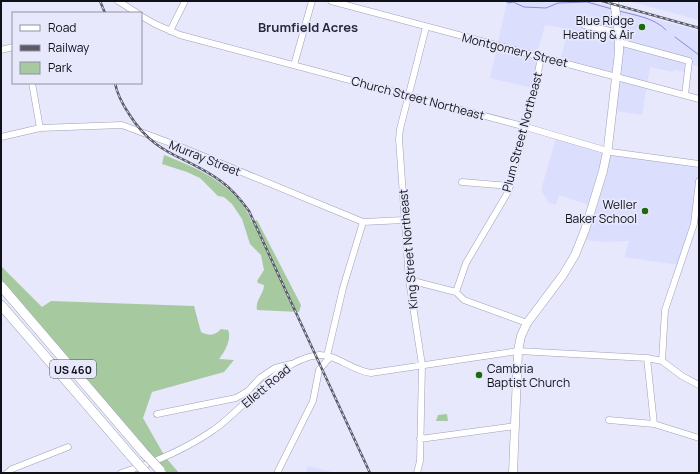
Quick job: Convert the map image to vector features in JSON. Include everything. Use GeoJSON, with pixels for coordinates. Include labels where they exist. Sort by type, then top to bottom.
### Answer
{"type":"FeatureCollection","features":[{"type":"Feature","properties":{"kind":"highway","name":"US 460"},"geometry":{"type":"LineString","coordinates":[[1,286],[161,472]]}},
{"type":"Feature","properties":{"kind":"highway","name":"US 460"},"geometry":{"type":"LineString","coordinates":[[1,305],[146,473]]}},
{"type":"Feature","properties":{"kind":"main road"},"geometry":{"type":"LineString","coordinates":[[513,473],[518,351],[521,336],[526,323],[563,275],[575,255],[585,230],[608,151],[619,42],[616,7]]}},
{"type":"Feature","properties":{"kind":"street"},"geometry":{"type":"LineString","coordinates":[[118,1],[134,12]]}},
{"type":"Feature","properties":{"kind":"street"},"geometry":{"type":"LineString","coordinates":[[170,31],[185,1]]}},
{"type":"Feature","properties":{"kind":"street"},"geometry":{"type":"LineString","coordinates":[[294,65],[312,1]]}},
{"type":"Feature","properties":{"kind":"street","name":"Montgomery Street"},"geometry":{"type":"LineString","coordinates":[[331,1],[699,99]]}},
{"type":"Feature","properties":{"kind":"street","name":"Church Street Northeast"},"geometry":{"type":"LineString","coordinates":[[142,17],[170,31],[526,127],[608,151],[699,164]]}},
{"type":"Feature","properties":{"kind":"street"},"geometry":{"type":"LineString","coordinates":[[584,25],[619,33]]}},
{"type":"Feature","properties":{"kind":"street","name":"King Street Northeast"},"geometry":{"type":"LineString","coordinates":[[417,473],[420,439],[422,365],[409,280],[404,220],[400,129],[426,27]]}},
{"type":"Feature","properties":{"kind":"street"},"geometry":{"type":"LineString","coordinates":[[619,42],[689,61],[685,95]]}},
{"type":"Feature","properties":{"kind":"street"},"geometry":{"type":"LineString","coordinates":[[1,50],[12,47]]}},
{"type":"Feature","properties":{"kind":"street","name":"Plum Street Northeast"},"geometry":{"type":"LineString","coordinates":[[456,292],[466,263],[510,186],[526,127],[541,57]]}},
{"type":"Feature","properties":{"kind":"street"},"geometry":{"type":"LineString","coordinates":[[32,84],[40,128]]}},
{"type":"Feature","properties":{"kind":"street","name":"Murray Street"},"geometry":{"type":"LineString","coordinates":[[1,137],[40,128],[122,125],[181,147],[363,222],[404,220]]}},
{"type":"Feature","properties":{"kind":"street"},"geometry":{"type":"LineString","coordinates":[[662,361],[665,310],[694,224],[699,181]]}},
{"type":"Feature","properties":{"kind":"street"},"geometry":{"type":"LineString","coordinates":[[462,182],[510,186]]}},
{"type":"Feature","properties":{"kind":"street"},"geometry":{"type":"LineString","coordinates":[[277,473],[313,400],[319,370],[329,356],[343,288],[363,222]]}},
{"type":"Feature","properties":{"kind":"street"},"geometry":{"type":"LineString","coordinates":[[409,280],[456,292],[464,300],[526,323]]}},
{"type":"Feature","properties":{"kind":"street"},"geometry":{"type":"LineString","coordinates":[[329,356],[355,369],[371,373],[518,351],[647,358],[662,361],[682,376],[699,385]]}},
{"type":"Feature","properties":{"kind":"street","name":"Ellett Road"},"geometry":{"type":"LineString","coordinates":[[121,473],[163,458],[197,442],[233,415],[268,382],[291,364],[320,355],[329,356]]}},
{"type":"Feature","properties":{"kind":"street"},"geometry":{"type":"LineString","coordinates":[[647,358],[654,424]]}},
{"type":"Feature","properties":{"kind":"street"},"geometry":{"type":"LineString","coordinates":[[157,414],[236,398],[248,391],[260,378],[274,368],[291,364]]}},
{"type":"Feature","properties":{"kind":"street"},"geometry":{"type":"LineString","coordinates":[[609,420],[654,424],[699,438]]}},
{"type":"Feature","properties":{"kind":"street"},"geometry":{"type":"LineString","coordinates":[[420,439],[515,426]]}},
{"type":"Feature","properties":{"kind":"street"},"geometry":{"type":"LineString","coordinates":[[7,473],[12,469],[68,447]]}},
{"type":"Feature","properties":{"kind":"shaded area"},"geometry":{"type":"Polygon","coordinates":[[[507,1],[592,1],[611,6],[616,37],[613,72],[560,60],[569,29],[545,25],[537,54],[533,88],[490,78],[507,1]]]}},
{"type":"Feature","properties":{"kind":"shaded area"},"geometry":{"type":"Polygon","coordinates":[[[626,1],[699,1],[699,20],[640,4],[626,1]]]}},
{"type":"Feature","properties":{"kind":"shaded area"},"geometry":{"type":"Polygon","coordinates":[[[620,9],[699,31],[699,67],[689,64],[687,72],[674,70],[673,72],[650,67],[642,115],[616,111],[623,47],[620,9]]]}},
{"type":"Feature","properties":{"kind":"shaded area"},"geometry":{"type":"Polygon","coordinates":[[[556,138],[603,153],[589,205],[559,195],[556,205],[549,203],[541,190],[556,138]]]}},
{"type":"Feature","properties":{"kind":"shaded area","name":"Weller Baker School"},"geometry":{"type":"Polygon","coordinates":[[[614,155],[697,167],[699,175],[693,223],[679,265],[624,257],[629,241],[605,242],[586,240],[610,156],[614,155]]]}},
{"type":"Feature","properties":{"kind":"shaded area"},"geometry":{"type":"Polygon","coordinates":[[[308,466],[336,473],[306,473],[308,466]]]}},
{"type":"Feature","properties":{"kind":"green space"},"geometry":{"type":"Polygon","coordinates":[[[164,155],[203,172],[216,180],[237,198],[246,209],[252,222],[257,220],[301,305],[299,312],[257,310],[257,303],[263,291],[264,285],[258,283],[257,281],[264,270],[261,255],[250,244],[242,219],[232,204],[224,197],[218,196],[200,178],[162,164],[164,155]]]}},
{"type":"Feature","properties":{"kind":"green space"},"geometry":{"type":"Polygon","coordinates":[[[1,266],[42,307],[51,301],[194,306],[201,332],[212,335],[221,329],[228,330],[229,337],[227,345],[224,353],[219,359],[234,360],[224,372],[152,392],[143,418],[164,455],[155,459],[1,279],[1,266]]]}},
{"type":"Feature","properties":{"kind":"green space"},"geometry":{"type":"Polygon","coordinates":[[[447,414],[448,421],[436,421],[438,415],[447,414]]]}},
{"type":"Feature","properties":{"kind":"green space"},"geometry":{"type":"Polygon","coordinates":[[[167,459],[179,473],[167,473],[159,463],[167,459]]]}},
{"type":"Feature","properties":{"kind":"waterway"},"geometry":{"type":"LineString","coordinates":[[505,1],[509,3],[513,2],[524,7],[546,8],[558,3],[587,2],[612,9]]}},
{"type":"Feature","properties":{"kind":"waterway"},"geometry":{"type":"LineString","coordinates":[[619,11],[650,20],[666,30]]}},
{"type":"Feature","properties":{"kind":"waterway"},"geometry":{"type":"LineString","coordinates":[[675,37],[699,55]]}},
{"type":"Feature","properties":{"kind":"railway"},"geometry":{"type":"LineString","coordinates":[[100,1],[105,12]]}},
{"type":"Feature","properties":{"kind":"railway"},"geometry":{"type":"LineString","coordinates":[[602,1],[699,28]]}},
{"type":"Feature","properties":{"kind":"railway"},"geometry":{"type":"LineString","coordinates":[[115,84],[122,103],[127,111],[139,128],[150,139],[172,154],[209,173],[222,182],[237,195],[249,211],[370,473]]}},
{"type":"Feature","properties":{"kind":"place","name":"Blue Ridge Heating & Air"},"geometry":{"type":"Point","coordinates":[642,27]}},
{"type":"Feature","properties":{"kind":"place","name":"Weller Baker School"},"geometry":{"type":"Point","coordinates":[645,211]}},
{"type":"Feature","properties":{"kind":"place","name":"Cambria Baptist Church"},"geometry":{"type":"Point","coordinates":[479,375]}},
{"type":"Feature","properties":{"kind":"district","name":"Brumfield Acres"},"geometry":{"type":"Point","coordinates":[308,27]}}]}
